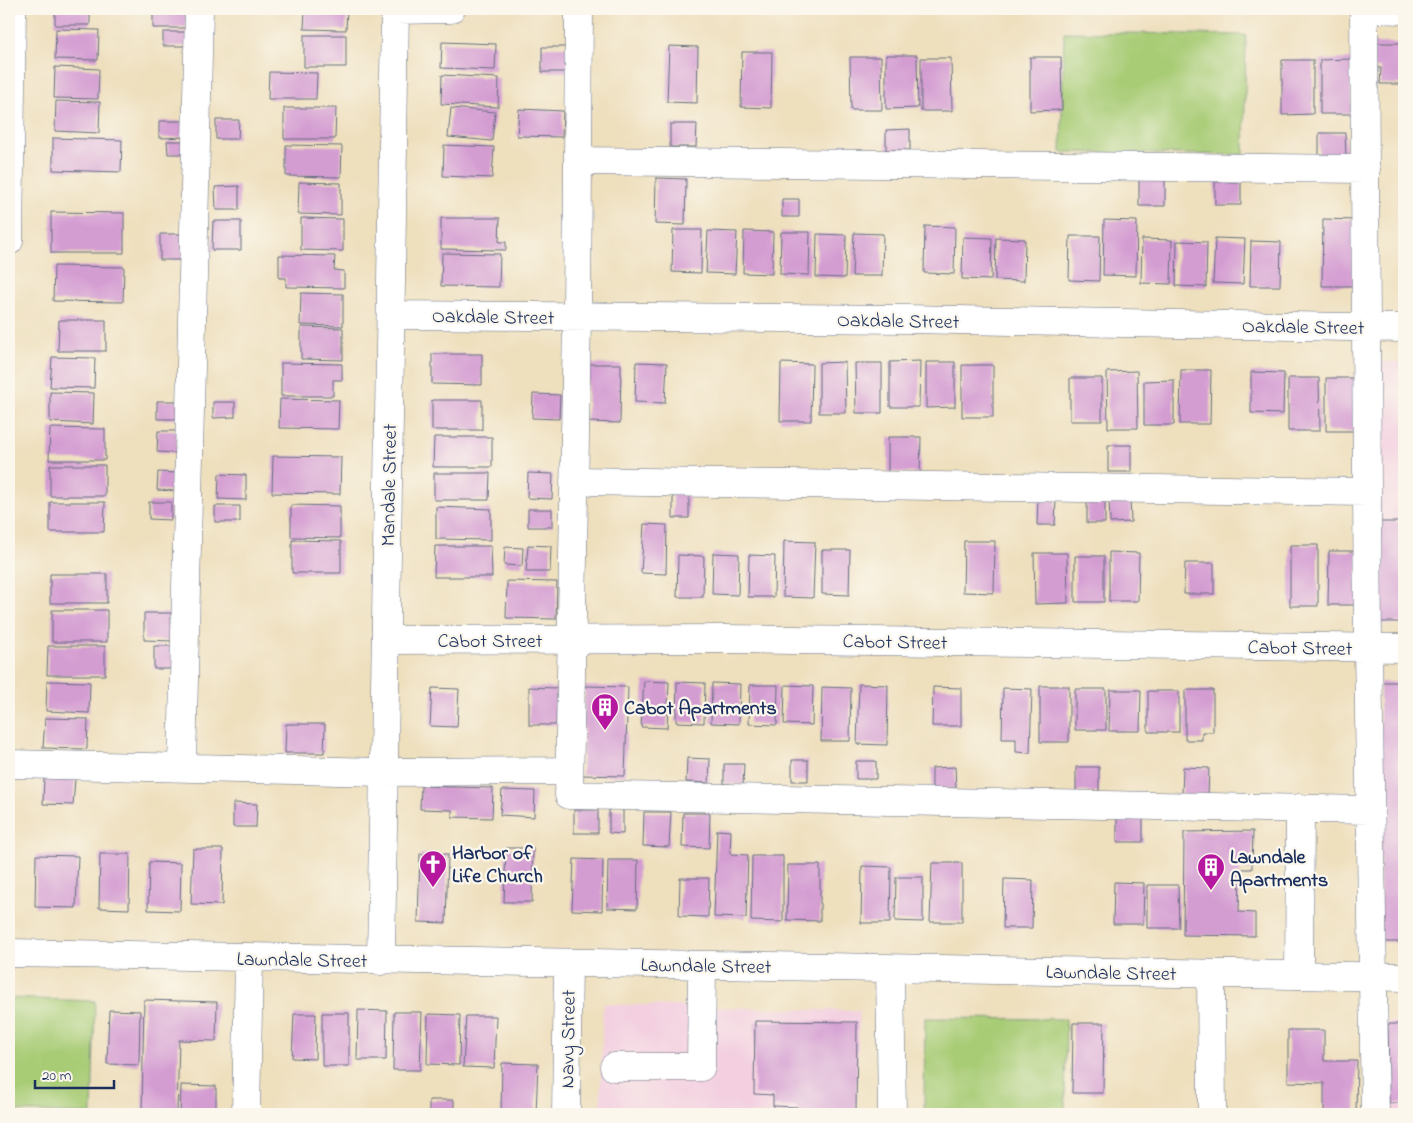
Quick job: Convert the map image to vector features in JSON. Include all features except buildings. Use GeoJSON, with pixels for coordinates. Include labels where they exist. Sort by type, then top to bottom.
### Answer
{"type":"FeatureCollection","features":[{"type":"Feature","properties":{"kind":"street"},"geometry":{"type":"LineString","coordinates":[[9,241],[12,9]]}},
{"type":"Feature","properties":{"kind":"street"},"geometry":{"type":"LineString","coordinates":[[182,768],[199,9]]}},
{"type":"Feature","properties":{"kind":"street"},"geometry":{"type":"LineString","coordinates":[[395,9],[451,9]]}},
{"type":"Feature","properties":{"kind":"street","name":"Mandale Street"},"geometry":{"type":"LineString","coordinates":[[381,960],[395,9]]}},
{"type":"Feature","properties":{"kind":"street"},"geometry":{"type":"LineString","coordinates":[[579,9],[569,794],[1369,810]]}},
{"type":"Feature","properties":{"kind":"street"},"geometry":{"type":"LineString","coordinates":[[1364,9],[1369,810],[1375,1114]]}},
{"type":"Feature","properties":{"kind":"street"},"geometry":{"type":"LineString","coordinates":[[1370,9],[1404,10]]}},
{"type":"Feature","properties":{"kind":"street"},"geometry":{"type":"LineString","coordinates":[[578,161],[1366,169]]}},
{"type":"Feature","properties":{"kind":"street","name":"Oakdale Street"},"geometry":{"type":"LineString","coordinates":[[391,315],[916,320],[1404,328]]}},
{"type":"Feature","properties":{"kind":"street"},"geometry":{"type":"LineString","coordinates":[[574,481],[1367,492]]}},
{"type":"Feature","properties":{"kind":"street","name":"Cabot Street"},"geometry":{"type":"LineString","coordinates":[[386,640],[726,639],[1404,648]]}},
{"type":"Feature","properties":{"kind":"street"},"geometry":{"type":"LineString","coordinates":[[9,764],[384,772],[569,771]]}},
{"type":"Feature","properties":{"kind":"street"},"geometry":{"type":"LineString","coordinates":[[1299,975],[1300,808]]}},
{"type":"Feature","properties":{"kind":"street","name":"Lawndale Street"},"geometry":{"type":"LineString","coordinates":[[9,954],[1404,977]]}},
{"type":"Feature","properties":{"kind":"street"},"geometry":{"type":"LineString","coordinates":[[246,1114],[249,958]]}},
{"type":"Feature","properties":{"kind":"street","name":"Navy Street"},"geometry":{"type":"LineString","coordinates":[[566,1114],[568,963]]}},
{"type":"Feature","properties":{"kind":"street"},"geometry":{"type":"LineString","coordinates":[[614,1067],[701,1067],[702,965]]}},
{"type":"Feature","properties":{"kind":"street"},"geometry":{"type":"LineString","coordinates":[[890,968],[892,1114]]}},
{"type":"Feature","properties":{"kind":"street"},"geometry":{"type":"LineString","coordinates":[[1211,974],[1212,1114]]}},
{"type":"Feature","properties":{"kind":"shaded area"},"geometry":{"type":"Polygon","coordinates":[[[1375,362],[1404,362],[1404,625],[1376,625],[1375,362]]]}},
{"type":"Feature","properties":{"kind":"shaded area"},"geometry":{"type":"Polygon","coordinates":[[[603,1004],[859,1011],[856,1114],[600,1114],[603,1004]]]}},
{"type":"Feature","properties":{"kind":"shaded area"},"geometry":{"type":"Polygon","coordinates":[[[1386,1022],[1404,1022],[1404,1114],[1387,1114],[1386,1022]]]}},
{"type":"Feature","properties":{"kind":"green space"},"geometry":{"type":"Polygon","coordinates":[[[1064,32],[1246,35],[1244,155],[1061,152],[1064,32]]]}},
{"type":"Feature","properties":{"kind":"green space"},"geometry":{"type":"Polygon","coordinates":[[[9,998],[95,1001],[92,1114],[9,1111],[9,998]]]}},
{"type":"Feature","properties":{"kind":"green space"},"geometry":{"type":"Polygon","coordinates":[[[925,1018],[1066,1019],[1065,1114],[924,1114],[925,1018]]]}},
{"type":"Feature","properties":{"kind":"place","name":"Cabot Apartments"},"geometry":{"type":"Point","coordinates":[605,731]}},
{"type":"Feature","properties":{"kind":"place","name":"Harbor of Life Church"},"geometry":{"type":"Point","coordinates":[433,888]}},
{"type":"Feature","properties":{"kind":"place","name":"Lawndale Apartments"},"geometry":{"type":"Point","coordinates":[1211,891]}}]}
